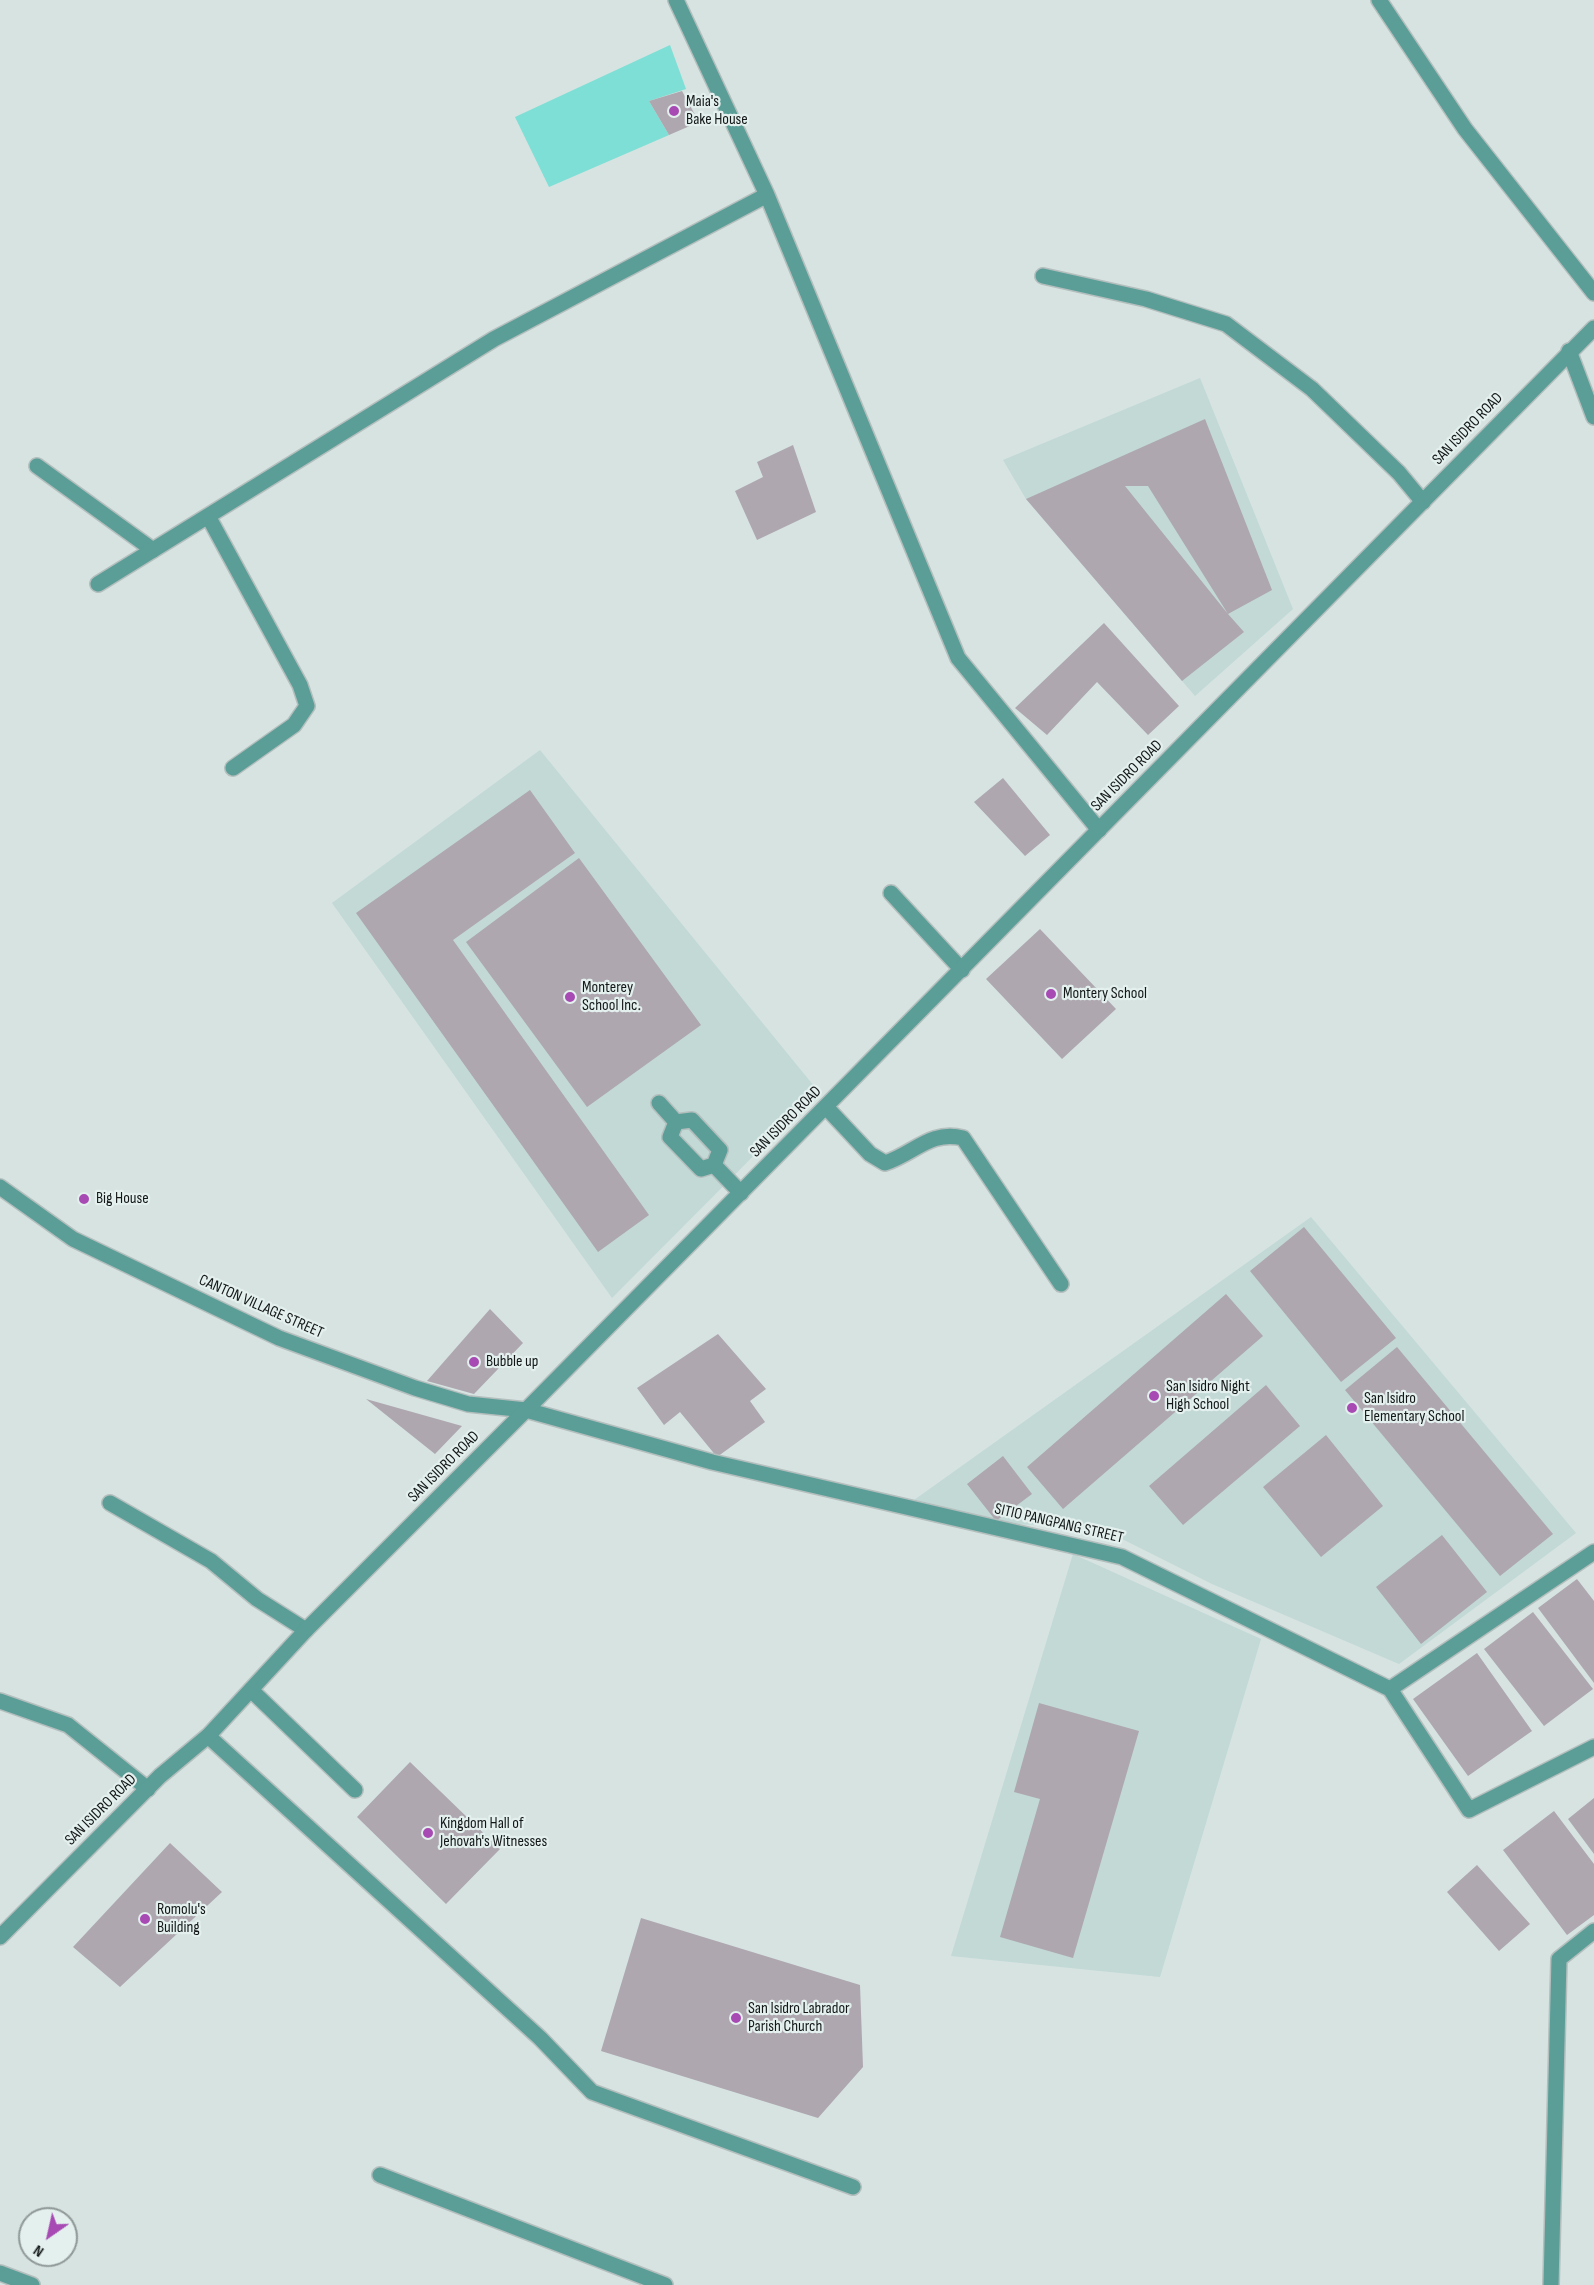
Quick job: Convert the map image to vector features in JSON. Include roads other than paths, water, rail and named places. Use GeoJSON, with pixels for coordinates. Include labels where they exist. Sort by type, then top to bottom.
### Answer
{"type":"FeatureCollection","features":[{"type":"Feature","properties":{"kind":"street"},"geometry":{"type":"LineString","coordinates":[[676,0],[767,195],[958,658],[1099,830]]}},
{"type":"Feature","properties":{"kind":"street"},"geometry":{"type":"LineString","coordinates":[[1379,0],[1465,129],[1594,293]]}},
{"type":"Feature","properties":{"kind":"street"},"geometry":{"type":"LineString","coordinates":[[98,584],[494,339],[767,195]]}},
{"type":"Feature","properties":{"kind":"street"},"geometry":{"type":"LineString","coordinates":[[1043,276],[1146,299],[1226,324],[1312,389],[1399,473],[1423,502]]}},
{"type":"Feature","properties":{"kind":"street","name":"SAN ISIDRO ROAD"},"geometry":{"type":"LineString","coordinates":[[0,1937],[160,1776],[208,1736],[306,1630],[962,970],[1594,328]]}},
{"type":"Feature","properties":{"kind":"street"},"geometry":{"type":"LineString","coordinates":[[1569,351],[1594,417]]}},
{"type":"Feature","properties":{"kind":"street"},"geometry":{"type":"LineString","coordinates":[[37,466],[153,550]]}},
{"type":"Feature","properties":{"kind":"street"},"geometry":{"type":"LineString","coordinates":[[208,516],[300,685],[306,706],[294,725],[233,768]]}},
{"type":"Feature","properties":{"kind":"street"},"geometry":{"type":"LineString","coordinates":[[891,892],[962,970]]}},
{"type":"Feature","properties":{"kind":"street"},"geometry":{"type":"LineString","coordinates":[[659,1103],[676,1122]]}},
{"type":"Feature","properties":{"kind":"street"},"geometry":{"type":"LineString","coordinates":[[826,1107],[870,1154],[885,1163],[899,1158],[923,1142],[949,1135],[963,1138],[1061,1284]]}},
{"type":"Feature","properties":{"kind":"street"},"geometry":{"type":"LineString","coordinates":[[676,1122],[692,1120],[715,1144],[720,1150],[714,1166]]}},
{"type":"Feature","properties":{"kind":"street"},"geometry":{"type":"LineString","coordinates":[[676,1122],[670,1137],[700,1169],[714,1166]]}},
{"type":"Feature","properties":{"kind":"street"},"geometry":{"type":"LineString","coordinates":[[714,1166],[741,1193]]}},
{"type":"Feature","properties":{"kind":"street","name":"CANTON VILLAGE STREET"},"geometry":{"type":"LineString","coordinates":[[0,1187],[73,1239],[279,1338],[414,1388],[468,1404],[526,1410]]}},
{"type":"Feature","properties":{"kind":"street","name":"SITIO PANGPANG STREET"},"geometry":{"type":"LineString","coordinates":[[526,1410],[712,1462],[1122,1557],[1390,1689]]}},
{"type":"Feature","properties":{"kind":"street"},"geometry":{"type":"LineString","coordinates":[[110,1503],[211,1561],[257,1599],[306,1630]]}},
{"type":"Feature","properties":{"kind":"street"},"geometry":{"type":"LineString","coordinates":[[1594,1552],[1390,1689],[1469,1810],[1594,1747]]}},
{"type":"Feature","properties":{"kind":"street"},"geometry":{"type":"LineString","coordinates":[[251,1690],[355,1790]]}},
{"type":"Feature","properties":{"kind":"street"},"geometry":{"type":"LineString","coordinates":[[0,1701],[69,1725],[148,1789]]}},
{"type":"Feature","properties":{"kind":"street"},"geometry":{"type":"LineString","coordinates":[[208,1736],[540,2038],[592,2092],[853,2187]]}},
{"type":"Feature","properties":{"kind":"street"},"geometry":{"type":"LineString","coordinates":[[1551,2285],[1559,1959],[1594,1931]]}},
{"type":"Feature","properties":{"kind":"street"},"geometry":{"type":"LineString","coordinates":[[380,2175],[665,2285]]}},
{"type":"Feature","properties":{"kind":"street"},"geometry":{"type":"LineString","coordinates":[[0,2273],[32,2285]]}},
{"type":"Feature","properties":{"kind":"place","name":"Maia's Bake House"},"geometry":{"type":"Point","coordinates":[674,111]}},
{"type":"Feature","properties":{"kind":"place","name":"Montery School"},"geometry":{"type":"Point","coordinates":[1051,994]}},
{"type":"Feature","properties":{"kind":"place","name":"Monterey School Inc."},"geometry":{"type":"Point","coordinates":[570,997]}},
{"type":"Feature","properties":{"kind":"place","name":"Big House"},"geometry":{"type":"Point","coordinates":[84,1199]}},
{"type":"Feature","properties":{"kind":"place","name":"Bubble up"},"geometry":{"type":"Point","coordinates":[474,1362]}},
{"type":"Feature","properties":{"kind":"place","name":"San Isidro Night High School"},"geometry":{"type":"Point","coordinates":[1154,1396]}},
{"type":"Feature","properties":{"kind":"place","name":"San Isidro Elementary School"},"geometry":{"type":"Point","coordinates":[1352,1408]}},
{"type":"Feature","properties":{"kind":"place","name":"Kingdom Hall of Jehovah's Witnesses"},"geometry":{"type":"Point","coordinates":[428,1833]}},
{"type":"Feature","properties":{"kind":"place","name":"Romolu's Building"},"geometry":{"type":"Point","coordinates":[145,1919]}},
{"type":"Feature","properties":{"kind":"place","name":"San Isidro Labrador Parish Church"},"geometry":{"type":"Point","coordinates":[736,2018]}}]}
